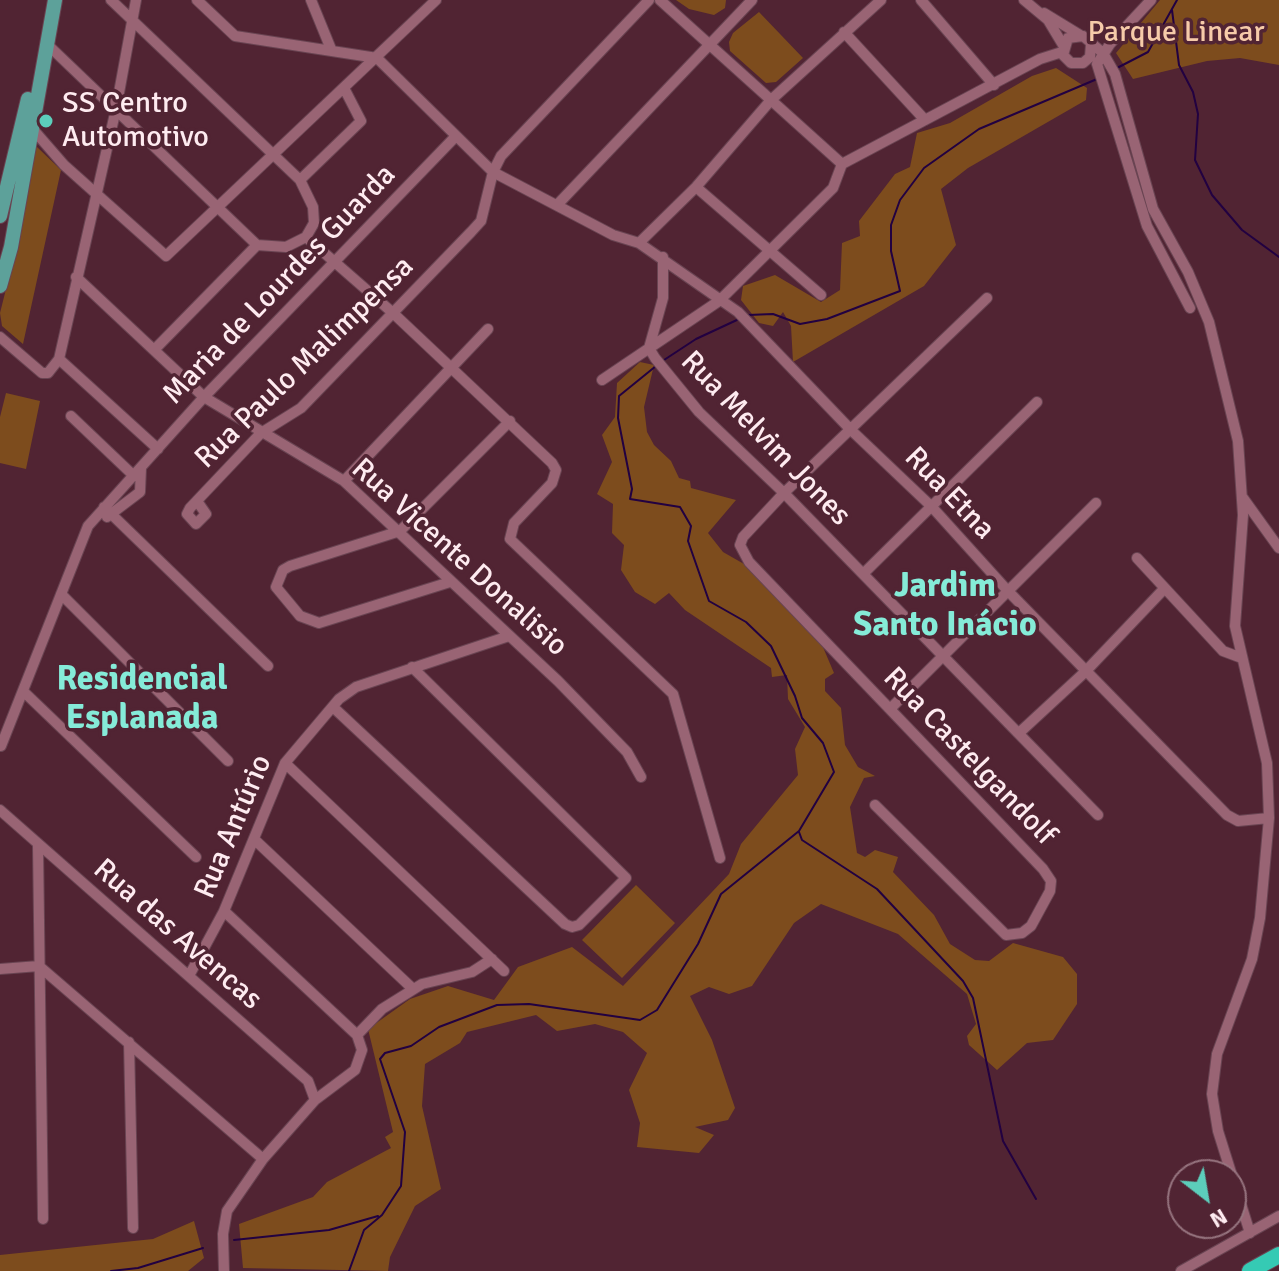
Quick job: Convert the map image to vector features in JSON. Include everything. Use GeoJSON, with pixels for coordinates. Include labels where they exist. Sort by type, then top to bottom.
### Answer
{"type":"FeatureCollection","features":[{"type":"Feature","properties":{"kind":"highway"},"geometry":{"type":"LineString","coordinates":[[1250,1271],[1279,1255]]}},
{"type":"Feature","properties":{"kind":"main road"},"geometry":{"type":"LineString","coordinates":[[0,286],[11,247],[46,0]]}},
{"type":"Feature","properties":{"kind":"main road"},"geometry":{"type":"LineString","coordinates":[[0,216],[25,137],[48,45],[55,0]]}},
{"type":"Feature","properties":{"kind":"street"},"geometry":{"type":"LineString","coordinates":[[48,45],[257,245],[286,247],[306,237],[314,223],[313,207],[300,180],[111,0]]}},
{"type":"Feature","properties":{"kind":"street"},"geometry":{"type":"LineString","coordinates":[[0,337],[42,373],[48,373],[59,359],[116,109],[136,0]]}},
{"type":"Feature","properties":{"kind":"street"},"geometry":{"type":"LineString","coordinates":[[197,0],[235,36],[377,58],[493,172],[613,235],[639,243],[663,257]]}},
{"type":"Feature","properties":{"kind":"street"},"geometry":{"type":"LineString","coordinates":[[311,0],[331,49]]}},
{"type":"Feature","properties":{"kind":"street"},"geometry":{"type":"LineString","coordinates":[[25,137],[47,147],[166,256],[345,90],[436,0]]}},
{"type":"Feature","properties":{"kind":"street","name":"Rua Paulo Malimpensa"},"geometry":{"type":"LineString","coordinates":[[197,501],[261,433],[301,408],[481,221],[493,172],[501,156],[649,0]]}},
{"type":"Feature","properties":{"kind":"street"},"geometry":{"type":"LineString","coordinates":[[660,0],[842,164]]}},
{"type":"Feature","properties":{"kind":"street"},"geometry":{"type":"LineString","coordinates":[[558,204],[752,0]]}},
{"type":"Feature","properties":{"kind":"street"},"geometry":{"type":"LineString","coordinates":[[639,243],[696,187],[771,100],[881,0]]}},
{"type":"Feature","properties":{"kind":"street"},"geometry":{"type":"LineString","coordinates":[[921,0],[994,85]]}},
{"type":"Feature","properties":{"kind":"street"},"geometry":{"type":"LineString","coordinates":[[1024,0],[1048,20],[1071,63],[1103,62]]}},
{"type":"Feature","properties":{"kind":"street"},"geometry":{"type":"LineString","coordinates":[[1146,2],[1103,62],[1107,96],[1147,226],[1190,308]]}},
{"type":"Feature","properties":{"kind":"street"},"geometry":{"type":"LineString","coordinates":[[1034,8],[1091,44],[1115,76],[1153,209],[1188,272],[1209,322],[1236,429],[1243,498],[1235,626],[1239,657],[1267,763],[1269,818],[1262,903],[1252,959],[1217,1054],[1212,1094],[1218,1131],[1250,1233]]}},
{"type":"Feature","properties":{"kind":"street"},"geometry":{"type":"LineString","coordinates":[[844,32],[925,120]]}},
{"type":"Feature","properties":{"kind":"street"},"geometry":{"type":"LineString","coordinates":[[602,380],[652,353],[719,301],[833,188],[842,164],[1062,48],[1071,36],[1080,35]]}},
{"type":"Feature","properties":{"kind":"street"},"geometry":{"type":"LineString","coordinates":[[1083,63],[1092,53],[1091,44]]}},
{"type":"Feature","properties":{"kind":"street"},"geometry":{"type":"LineString","coordinates":[[1107,96],[1108,86],[1115,76]]}},
{"type":"Feature","properties":{"kind":"street"},"geometry":{"type":"LineString","coordinates":[[300,180],[361,121],[345,90]]}},
{"type":"Feature","properties":{"kind":"street","name":"Maria de Lourdes Guarda"},"geometry":{"type":"LineString","coordinates":[[108,511],[204,397],[337,263],[456,136]]}},
{"type":"Feature","properties":{"kind":"street"},"geometry":{"type":"LineString","coordinates":[[696,187],[821,295]]}},
{"type":"Feature","properties":{"kind":"street"},"geometry":{"type":"LineString","coordinates":[[306,237],[393,313],[552,463],[556,470],[552,483],[514,523],[510,532],[515,546],[673,694],[720,858]]}},
{"type":"Feature","properties":{"kind":"street"},"geometry":{"type":"LineString","coordinates":[[155,349],[257,245]]}},
{"type":"Feature","properties":{"kind":"street","name":"Rua Etna"},"geometry":{"type":"LineString","coordinates":[[663,257],[738,312],[851,430],[932,507],[1085,672],[1227,815],[1238,821],[1269,818]]}},
{"type":"Feature","properties":{"kind":"street","name":"Rua Melvim Jones"},"geometry":{"type":"LineString","coordinates":[[663,257],[663,298],[652,353],[662,367],[699,412],[784,493],[1098,815]]}},
{"type":"Feature","properties":{"kind":"street","name":"Rua Vicente Donalisio"},"geometry":{"type":"LineString","coordinates":[[76,277],[204,397],[344,481],[400,531],[627,752],[641,777]]}},
{"type":"Feature","properties":{"kind":"street"},"geometry":{"type":"LineString","coordinates":[[784,493],[987,298]]}},
{"type":"Feature","properties":{"kind":"street"},"geometry":{"type":"LineString","coordinates":[[344,481],[488,329]]}},
{"type":"Feature","properties":{"kind":"street"},"geometry":{"type":"LineString","coordinates":[[59,359],[158,449]]}},
{"type":"Feature","properties":{"kind":"street"},"geometry":{"type":"LineString","coordinates":[[863,574],[1037,402]]}},
{"type":"Feature","properties":{"kind":"street"},"geometry":{"type":"LineString","coordinates":[[1,746],[88,526],[140,492],[138,472],[71,416]]}},
{"type":"Feature","properties":{"kind":"street"},"geometry":{"type":"LineString","coordinates":[[450,582],[333,621],[311,623],[280,592],[277,579],[290,566],[400,531],[510,421]]}},
{"type":"Feature","properties":{"kind":"street","name":"Rua Castelgandolf"},"geometry":{"type":"LineString","coordinates":[[784,493],[743,537],[740,549],[1051,881],[1050,891],[1031,926],[1022,933],[1006,935],[875,805]]}},
{"type":"Feature","properties":{"kind":"street"},"geometry":{"type":"LineString","coordinates":[[1243,498],[1279,548]]}},
{"type":"Feature","properties":{"kind":"street"},"geometry":{"type":"LineString","coordinates":[[890,709],[1096,503]]}},
{"type":"Feature","properties":{"kind":"street"},"geometry":{"type":"LineString","coordinates":[[108,511],[268,666]]}},
{"type":"Feature","properties":{"kind":"street"},"geometry":{"type":"LineString","coordinates":[[1137,558],[1163,590],[1223,651],[1239,657]]}},
{"type":"Feature","properties":{"kind":"street"},"geometry":{"type":"LineString","coordinates":[[1019,733],[1085,672],[1163,590]]}},
{"type":"Feature","properties":{"kind":"street"},"geometry":{"type":"LineString","coordinates":[[61,594],[228,761]]}},
{"type":"Feature","properties":{"kind":"street","name":"Rua Antúrio"},"geometry":{"type":"LineString","coordinates":[[190,974],[224,911],[285,763],[346,691],[509,636]]}},
{"type":"Feature","properties":{"kind":"street"},"geometry":{"type":"LineString","coordinates":[[333,707],[565,924],[576,927],[626,878],[412,667]]}},
{"type":"Feature","properties":{"kind":"street"},"geometry":{"type":"LineString","coordinates":[[23,691],[196,857]]}},
{"type":"Feature","properties":{"kind":"street"},"geometry":{"type":"LineString","coordinates":[[285,763],[504,971]]}},
{"type":"Feature","properties":{"kind":"street","name":"Rua das Avencas"},"geometry":{"type":"LineString","coordinates":[[0,810],[308,1081],[315,1100]]}},
{"type":"Feature","properties":{"kind":"street"},"geometry":{"type":"LineString","coordinates":[[255,840],[413,989]]}},
{"type":"Feature","properties":{"kind":"street"},"geometry":{"type":"LineString","coordinates":[[38,846],[43,1219]]}},
{"type":"Feature","properties":{"kind":"street"},"geometry":{"type":"LineString","coordinates":[[224,911],[357,1035],[362,1050],[355,1070],[315,1100],[263,1159],[227,1211],[224,1271]]}},
{"type":"Feature","properties":{"kind":"street"},"geometry":{"type":"LineString","coordinates":[[357,1035],[382,1009],[413,989],[477,970],[492,959]]}},
{"type":"Feature","properties":{"kind":"street"},"geometry":{"type":"LineString","coordinates":[[0,969],[39,966],[263,1159]]}},
{"type":"Feature","properties":{"kind":"street"},"geometry":{"type":"LineString","coordinates":[[129,1042],[133,1228]]}},
{"type":"Feature","properties":{"kind":"street"},"geometry":{"type":"LineString","coordinates":[[1181,1271],[1279,1216]]}},
{"type":"Feature","properties":{"kind":"green space"},"geometry":{"type":"Polygon","coordinates":[[[676,0],[726,0],[725,8],[714,15],[689,9],[676,0]]]}},
{"type":"Feature","properties":{"kind":"green space","name":"Parque Linear"},"geometry":{"type":"Polygon","coordinates":[[[1160,0],[1279,0],[1279,65],[1240,58],[1207,61],[1133,79],[1116,53],[1160,0]]]}},
{"type":"Feature","properties":{"kind":"green space"},"geometry":{"type":"Polygon","coordinates":[[[759,12],[803,58],[776,82],[766,83],[730,51],[729,42],[733,33],[759,12]]]}},
{"type":"Feature","properties":{"kind":"green space"},"geometry":{"type":"Polygon","coordinates":[[[1056,68],[1087,88],[1086,100],[968,168],[941,189],[956,245],[924,286],[793,362],[791,326],[783,312],[773,326],[759,323],[741,300],[743,286],[775,275],[821,302],[840,290],[842,243],[860,236],[859,221],[895,174],[910,167],[917,133],[950,123],[1032,76],[1056,68]]]}},
{"type":"Feature","properties":{"kind":"green space"},"geometry":{"type":"Polygon","coordinates":[[[33,147],[37,147],[61,170],[23,344],[2,326],[0,313],[17,245],[33,147]]]}},
{"type":"Feature","properties":{"kind":"green space"},"geometry":{"type":"Polygon","coordinates":[[[640,362],[654,365],[644,407],[647,432],[654,445],[671,461],[679,478],[690,481],[691,488],[736,500],[708,533],[723,552],[765,576],[814,626],[834,673],[825,679],[825,691],[841,708],[845,745],[858,767],[875,776],[864,778],[850,807],[857,853],[865,857],[875,850],[898,857],[893,872],[934,915],[950,944],[975,960],[989,961],[1013,943],[1063,957],[1077,974],[1077,1004],[1053,1040],[1027,1043],[997,1070],[969,1045],[967,1036],[976,1024],[967,994],[898,934],[821,904],[794,923],[752,986],[729,994],[709,987],[690,996],[712,1040],[735,1108],[728,1120],[695,1127],[714,1135],[699,1153],[637,1147],[640,1123],[629,1090],[647,1053],[623,1032],[595,1024],[557,1031],[536,1015],[467,1032],[460,1043],[425,1064],[422,1106],[441,1189],[415,1206],[390,1257],[388,1271],[243,1268],[239,1224],[313,1197],[327,1182],[391,1148],[385,1137],[393,1132],[368,1029],[410,999],[448,986],[494,1000],[518,967],[572,947],[623,986],[729,874],[741,844],[798,775],[795,749],[805,727],[788,699],[787,675],[772,677],[771,668],[685,610],[669,593],[655,604],[635,592],[621,570],[624,545],[612,533],[613,504],[597,494],[612,462],[602,435],[615,417],[617,383],[640,362]]]}},
{"type":"Feature","properties":{"kind":"green space"},"geometry":{"type":"Polygon","coordinates":[[[6,393],[40,401],[26,469],[0,463],[0,417],[6,393]]]}},
{"type":"Feature","properties":{"kind":"green space"},"geometry":{"type":"Polygon","coordinates":[[[636,885],[675,923],[622,978],[582,940],[636,885]]]}},
{"type":"Feature","properties":{"kind":"green space"},"geometry":{"type":"Polygon","coordinates":[[[194,1221],[204,1258],[188,1271],[0,1271],[0,1255],[153,1239],[194,1221]]]}},
{"type":"Feature","properties":{"kind":"waterway"},"geometry":{"type":"LineString","coordinates":[[1117,68],[1148,52],[1177,0]]}},
{"type":"Feature","properties":{"kind":"waterway"},"geometry":{"type":"LineString","coordinates":[[1172,10],[1179,65],[1193,92],[1198,114],[1195,160],[1212,195],[1242,230],[1279,257]]}},
{"type":"Feature","properties":{"kind":"waterway"},"geometry":{"type":"LineString","coordinates":[[748,315],[773,314],[800,324],[827,319],[900,291],[891,251],[891,225],[900,200],[924,168],[979,129],[1097,79]]}},
{"type":"Feature","properties":{"kind":"waterway"},"geometry":{"type":"LineString","coordinates":[[664,360],[696,339],[739,319]]}},
{"type":"Feature","properties":{"kind":"waterway"},"geometry":{"type":"LineString","coordinates":[[349,1271],[364,1230],[382,1215],[401,1186],[405,1132],[380,1059],[385,1053],[411,1046],[439,1027],[497,1005],[529,1004],[640,1020],[657,1010],[698,944],[721,894],[799,831],[834,772],[823,743],[802,718],[771,646],[746,622],[709,601],[688,541],[691,526],[680,507],[630,499],[632,489],[618,418],[619,396],[656,366]]}},
{"type":"Feature","properties":{"kind":"waterway"},"geometry":{"type":"LineString","coordinates":[[799,832],[802,840],[877,889],[963,981],[973,998],[1003,1141],[1036,1199]]}},
{"type":"Feature","properties":{"kind":"waterway"},"geometry":{"type":"LineString","coordinates":[[234,1240],[329,1230],[378,1216]]}},
{"type":"Feature","properties":{"kind":"waterway"},"geometry":{"type":"LineString","coordinates":[[111,1271],[138,1268],[203,1248]]}},
{"type":"Feature","properties":{"kind":"place","name":"SS Centro Automotivo"},"geometry":{"type":"Point","coordinates":[46,121]}},
{"type":"Feature","properties":{"kind":"district","name":"Jardim Santo Inácio"},"geometry":{"type":"Point","coordinates":[945,606]}},
{"type":"Feature","properties":{"kind":"district","name":"Residencial Esplanada"},"geometry":{"type":"Point","coordinates":[142,700]}}]}
